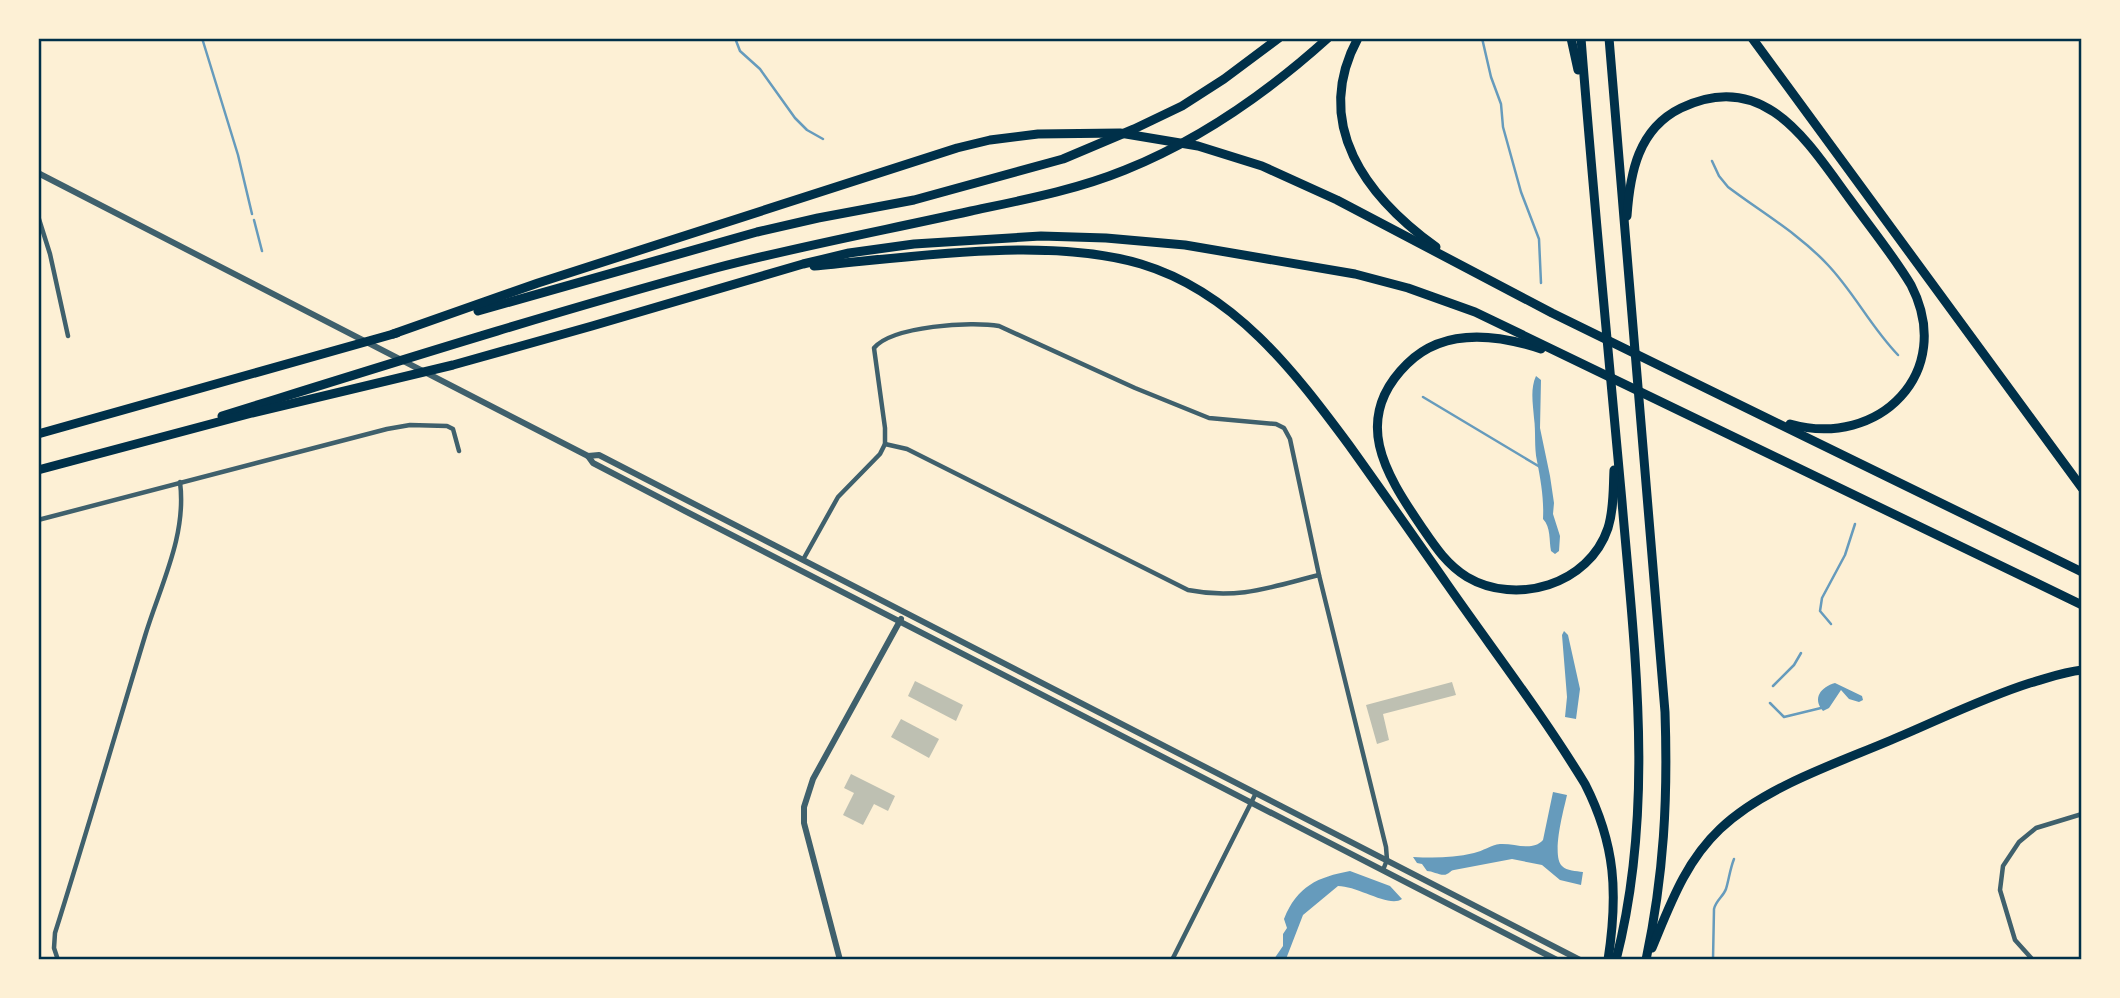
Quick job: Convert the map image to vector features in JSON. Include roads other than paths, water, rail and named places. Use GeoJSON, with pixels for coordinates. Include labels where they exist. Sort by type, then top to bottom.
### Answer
{"type":"FeatureCollection","features":[{"type":"Feature","properties":{"kind":"highway"},"geometry":{"type":"LineString","coordinates":[[38,434],[757,232],[914,200],[1063,159],[1134,130],[1182,106],[1279,38]]}},
{"type":"Feature","properties":{"kind":"highway"},"geometry":{"type":"LineString","coordinates":[[100,453],[501,330],[716,268],[1038,197],[1112,175],[1220,122],[1282,78],[1328,38]]}},
{"type":"Feature","properties":{"kind":"highway"},"geometry":{"type":"LineString","coordinates":[[1358,38],[1346,68],[1342,108],[1347,140],[1357,166],[1371,188],[1396,214],[1466,268]]}},
{"type":"Feature","properties":{"kind":"highway"},"geometry":{"type":"LineString","coordinates":[[1571,38],[1588,131]]}},
{"type":"Feature","properties":{"kind":"highway"},"geometry":{"type":"LineString","coordinates":[[1581,38],[1635,665],[1639,762],[1635,858],[1612,956]]}},
{"type":"Feature","properties":{"kind":"highway"},"geometry":{"type":"LineString","coordinates":[[1609,38],[1662,669],[1667,778],[1661,875],[1647,960]]}},
{"type":"Feature","properties":{"kind":"highway"},"geometry":{"type":"LineString","coordinates":[[1752,38],[2081,488]]}},
{"type":"Feature","properties":{"kind":"highway"},"geometry":{"type":"LineString","coordinates":[[1625,253],[1632,168],[1648,135],[1669,114],[1706,99],[1735,97],[1750,100],[1783,117],[1809,143],[1918,297],[1924,321],[1922,357],[1914,377],[1900,397],[1881,413],[1861,424],[1818,430],[1761,414]]}},
{"type":"Feature","properties":{"kind":"highway"},"geometry":{"type":"LineString","coordinates":[[393,334],[942,152],[1006,138],[1067,132],[1120,133],[1198,146],[1247,160],[1307,185],[1562,317],[2081,572]]}},
{"type":"Feature","properties":{"kind":"highway"},"geometry":{"type":"LineString","coordinates":[[38,470],[478,358],[788,268],[865,251],[977,238],[1073,236],[1185,245],[1325,268],[1408,288],[1475,312],[2081,605]]}},
{"type":"Feature","properties":{"kind":"highway"},"geometry":{"type":"LineString","coordinates":[[788,268],[1015,251],[1097,255],[1119,258],[1163,272],[1233,313],[1273,350],[1337,428],[1585,784],[1603,824],[1612,864],[1615,904],[1612,956]]}},
{"type":"Feature","properties":{"kind":"highway"},"geometry":{"type":"LineString","coordinates":[[1573,360],[1535,346],[1493,338],[1459,337],[1430,347],[1412,359],[1396,375],[1381,403],[1379,415],[1378,437],[1382,459],[1397,492],[1446,561],[1480,584],[1514,591],[1548,585],[1578,569],[1596,551],[1608,528],[1613,495],[1614,415]]}},
{"type":"Feature","properties":{"kind":"highway"},"geometry":{"type":"LineString","coordinates":[[1647,960],[1677,890],[1695,858],[1718,830],[1749,807],[1787,786],[1990,697],[2060,673],[2081,670]]}},
{"type":"Feature","properties":{"kind":"street"},"geometry":{"type":"LineString","coordinates":[[38,173],[589,456],[599,455],[804,558],[1580,960]]}},
{"type":"Feature","properties":{"kind":"street"},"geometry":{"type":"LineString","coordinates":[[38,216],[50,254],[68,336]]}},
{"type":"Feature","properties":{"kind":"street"},"geometry":{"type":"LineString","coordinates":[[804,558],[838,497],[880,454],[885,444],[874,354],[874,348],[883,339],[953,324],[982,323],[999,326],[1135,388],[1209,418],[1276,424],[1284,428],[1290,439],[1319,575],[1386,847],[1387,860],[1383,870]]}},
{"type":"Feature","properties":{"kind":"street"},"geometry":{"type":"LineString","coordinates":[[38,520],[410,425],[447,426],[453,429],[459,451]]}},
{"type":"Feature","properties":{"kind":"street"},"geometry":{"type":"LineString","coordinates":[[885,444],[907,449],[1188,590],[1208,594],[1252,593],[1319,575]]}},
{"type":"Feature","properties":{"kind":"street"},"geometry":{"type":"LineString","coordinates":[[589,456],[593,463],[1557,960]]}},
{"type":"Feature","properties":{"kind":"street"},"geometry":{"type":"LineString","coordinates":[[58,960],[54,948],[55,933],[147,628],[176,542],[183,504],[180,482]]}},
{"type":"Feature","properties":{"kind":"street"},"geometry":{"type":"LineString","coordinates":[[840,960],[804,822],[804,807],[813,779],[906,612]]}},
{"type":"Feature","properties":{"kind":"street"},"geometry":{"type":"LineString","coordinates":[[1172,960],[1256,793]]}},
{"type":"Feature","properties":{"kind":"street"},"geometry":{"type":"LineString","coordinates":[[2034,960],[2015,940],[2000,890],[2003,866],[2019,842],[2036,828],[2081,814]]}},
{"type":"Feature","properties":{"kind":"water"},"geometry":{"type":"Polygon","coordinates":[[[1536,376],[1541,380],[1540,428],[1550,476],[1553,514],[1560,536],[1559,551],[1555,554],[1551,551],[1549,530],[1543,519],[1542,490],[1536,456],[1532,397],[1536,376]]]}},
{"type":"Feature","properties":{"kind":"water"},"geometry":{"type":"Polygon","coordinates":[[[1564,631],[1568,635],[1580,689],[1576,719],[1565,717],[1567,697],[1562,635],[1564,631]]]}},
{"type":"Feature","properties":{"kind":"water"},"geometry":{"type":"Polygon","coordinates":[[[1835,683],[1862,696],[1863,700],[1859,702],[1849,699],[1841,690],[1829,708],[1823,711],[1818,697],[1822,690],[1835,683]]]}},
{"type":"Feature","properties":{"kind":"water"},"geometry":{"type":"Polygon","coordinates":[[[1553,792],[1567,795],[1559,832],[1559,860],[1566,869],[1583,872],[1581,885],[1560,880],[1542,865],[1512,859],[1453,870],[1443,875],[1427,871],[1413,857],[1451,857],[1500,844],[1539,844],[1543,840],[1553,792]]]}},
{"type":"Feature","properties":{"kind":"water"},"geometry":{"type":"Polygon","coordinates":[[[1350,871],[1390,886],[1402,899],[1389,901],[1338,886],[1303,915],[1286,959],[1274,959],[1283,946],[1283,934],[1287,928],[1284,919],[1295,898],[1318,880],[1350,871]]]}},
{"type":"Feature","properties":{"kind":"waterway"},"geometry":{"type":"LineString","coordinates":[[202,38],[238,155],[252,214]]}},
{"type":"Feature","properties":{"kind":"waterway"},"geometry":{"type":"LineString","coordinates":[[735,38],[740,51],[760,69],[795,118],[807,130],[823,139]]}},
{"type":"Feature","properties":{"kind":"waterway"},"geometry":{"type":"LineString","coordinates":[[1482,38],[1491,77],[1501,104],[1503,127],[1521,192],[1539,239],[1541,283]]}},
{"type":"Feature","properties":{"kind":"waterway"},"geometry":{"type":"LineString","coordinates":[[1712,161],[1728,187],[1792,233],[1827,264],[1898,355]]}},
{"type":"Feature","properties":{"kind":"waterway"},"geometry":{"type":"LineString","coordinates":[[254,220],[262,251]]}},
{"type":"Feature","properties":{"kind":"waterway"},"geometry":{"type":"LineString","coordinates":[[1423,397],[1540,467]]}},
{"type":"Feature","properties":{"kind":"waterway"},"geometry":{"type":"LineString","coordinates":[[1831,624],[1820,611],[1822,598],[1845,555],[1855,524]]}},
{"type":"Feature","properties":{"kind":"waterway"},"geometry":{"type":"LineString","coordinates":[[1773,686],[1794,665],[1801,653]]}},
{"type":"Feature","properties":{"kind":"waterway"},"geometry":{"type":"LineString","coordinates":[[1770,703],[1784,717],[1821,708]]}},
{"type":"Feature","properties":{"kind":"waterway"},"geometry":{"type":"LineString","coordinates":[[1713,960],[1714,909],[1726,889],[1734,859]]}}]}
